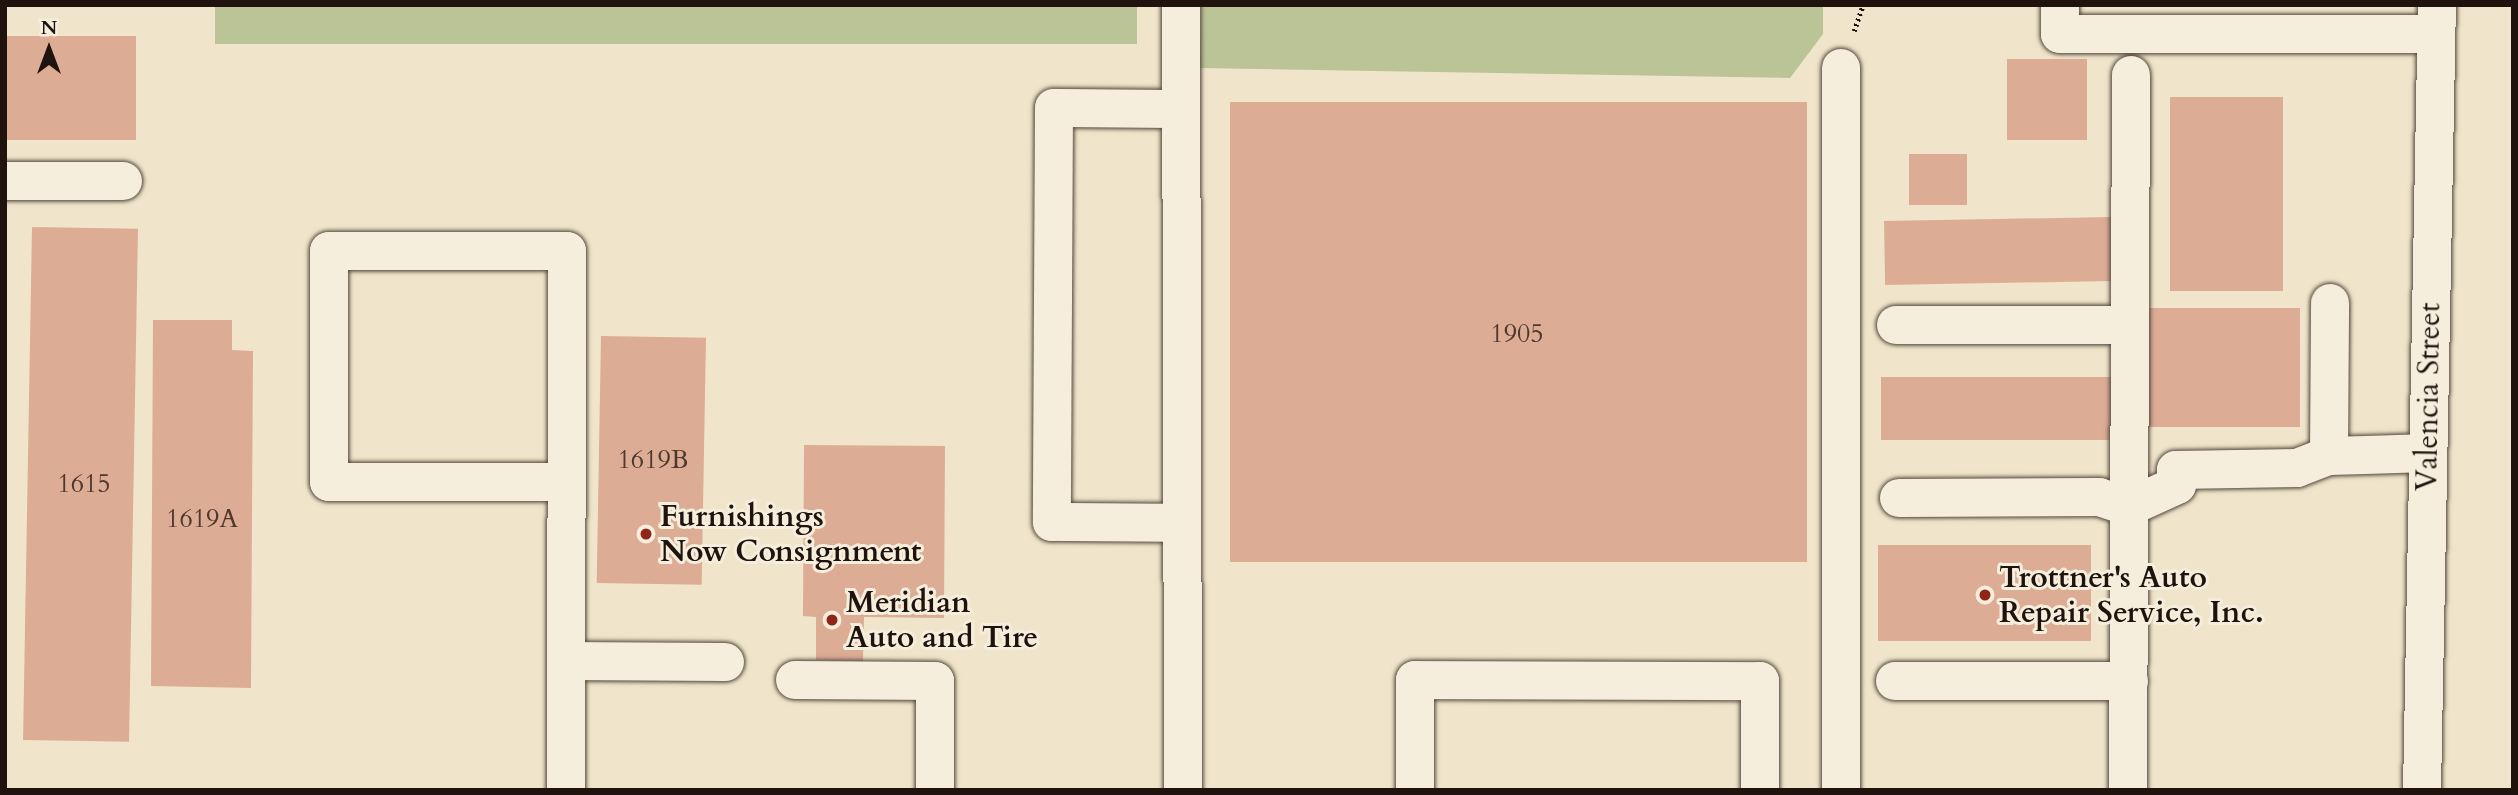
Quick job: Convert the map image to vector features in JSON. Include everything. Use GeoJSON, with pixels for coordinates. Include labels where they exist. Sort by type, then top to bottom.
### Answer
{"type":"FeatureCollection","features":[{"type":"Feature","properties":{"kind":"street"},"geometry":{"type":"LineString","coordinates":[[1181,5],[1183,790]]}},
{"type":"Feature","properties":{"kind":"street"},"geometry":{"type":"LineString","coordinates":[[2060,5],[2060,34],[2436,20]]}},
{"type":"Feature","properties":{"kind":"street","name":"Valencia Street"},"geometry":{"type":"LineString","coordinates":[[2422,790],[2436,20]]}},
{"type":"Feature","properties":{"kind":"street"},"geometry":{"type":"LineString","coordinates":[[1840,68],[1841,790]]}},
{"type":"Feature","properties":{"kind":"street"},"geometry":{"type":"LineString","coordinates":[[2128,790],[2131,75]]}},
{"type":"Feature","properties":{"kind":"street"},"geometry":{"type":"LineString","coordinates":[[1181,109],[1055,108],[1052,522],[1182,523]]}},
{"type":"Feature","properties":{"kind":"street"},"geometry":{"type":"LineString","coordinates":[[5,181],[122,181]]}},
{"type":"Feature","properties":{"kind":"street"},"geometry":{"type":"LineString","coordinates":[[566,482],[329,482],[329,251],[567,251],[566,790]]}},
{"type":"Feature","properties":{"kind":"street"},"geometry":{"type":"LineString","coordinates":[[2329,456],[2330,303]]}},
{"type":"Feature","properties":{"kind":"street"},"geometry":{"type":"LineString","coordinates":[[1896,325],[2130,325]]}},
{"type":"Feature","properties":{"kind":"street"},"geometry":{"type":"LineString","coordinates":[[1899,498],[2099,497],[2129,508],[2176,485],[2176,470],[2297,468],[2329,456],[2428,453]]}},
{"type":"Feature","properties":{"kind":"street"},"geometry":{"type":"LineString","coordinates":[[566,661],[725,662]]}},
{"type":"Feature","properties":{"kind":"street"},"geometry":{"type":"LineString","coordinates":[[795,680],[935,681],[934,790]]}},
{"type":"Feature","properties":{"kind":"street"},"geometry":{"type":"LineString","coordinates":[[1415,790],[1415,680],[1760,681],[1760,790]]}},
{"type":"Feature","properties":{"kind":"street"},"geometry":{"type":"LineString","coordinates":[[1895,681],[2129,681]]}},
{"type":"Feature","properties":{"kind":"green space"},"geometry":{"type":"Polygon","coordinates":[[[215,5],[1137,5],[1137,44],[215,44],[215,5]]]}},
{"type":"Feature","properties":{"kind":"green space"},"geometry":{"type":"Polygon","coordinates":[[[1201,5],[1823,5],[1823,34],[1790,78],[1200,68],[1201,5]]]}},
{"type":"Feature","properties":{"kind":"building"},"geometry":{"type":"Polygon","coordinates":[[[5,36],[136,36],[136,140],[5,140],[5,36]]]}},
{"type":"Feature","properties":{"kind":"building"},"geometry":{"type":"Polygon","coordinates":[[[2007,59],[2087,59],[2087,140],[2007,140],[2007,59]]]}},
{"type":"Feature","properties":{"kind":"building"},"geometry":{"type":"Polygon","coordinates":[[[2170,97],[2283,97],[2283,291],[2170,291],[2170,97]]]}},
{"type":"Feature","properties":{"kind":"building"},"geometry":{"type":"Polygon","coordinates":[[[1230,102],[1807,102],[1807,562],[1230,562],[1230,102]]]}},
{"type":"Feature","properties":{"kind":"building"},"geometry":{"type":"Polygon","coordinates":[[[1909,154],[1967,154],[1967,205],[1909,205],[1909,154]]]}},
{"type":"Feature","properties":{"kind":"building"},"geometry":{"type":"Polygon","coordinates":[[[2112,217],[2113,281],[1885,285],[1884,221],[2112,217]]]}},
{"type":"Feature","properties":{"kind":"building"},"geometry":{"type":"Polygon","coordinates":[[[32,227],[138,229],[129,742],[23,740],[32,227]]]}},
{"type":"Feature","properties":{"kind":"building"},"geometry":{"type":"Polygon","coordinates":[[[2144,308],[2300,308],[2300,427],[2144,427],[2144,308]]]}},
{"type":"Feature","properties":{"kind":"building"},"geometry":{"type":"Polygon","coordinates":[[[153,320],[232,320],[232,350],[253,351],[251,688],[151,686],[153,320]]]}},
{"type":"Feature","properties":{"kind":"building"},"geometry":{"type":"Polygon","coordinates":[[[601,336],[706,338],[702,585],[597,583],[601,336]]]}},
{"type":"Feature","properties":{"kind":"building"},"geometry":{"type":"Polygon","coordinates":[[[1881,377],[2112,377],[2112,440],[1881,440],[1881,377]]]}},
{"type":"Feature","properties":{"kind":"building"},"geometry":{"type":"Polygon","coordinates":[[[804,445],[945,446],[944,618],[864,617],[863,661],[816,660],[816,617],[803,616],[804,445]]]}},
{"type":"Feature","properties":{"kind":"building"},"geometry":{"type":"Polygon","coordinates":[[[1878,545],[2091,545],[2091,641],[1878,641],[1878,545]]]}},
{"type":"Feature","properties":{"kind":"place","name":"Furnishings Now Consignment"},"geometry":{"type":"Point","coordinates":[646,534]}},
{"type":"Feature","properties":{"kind":"place","name":"Trottner's Auto Repair Service, Inc."},"geometry":{"type":"Point","coordinates":[1985,595]}},
{"type":"Feature","properties":{"kind":"place","name":"Meridian Auto and Tire"},"geometry":{"type":"Point","coordinates":[832,620]}}]}
